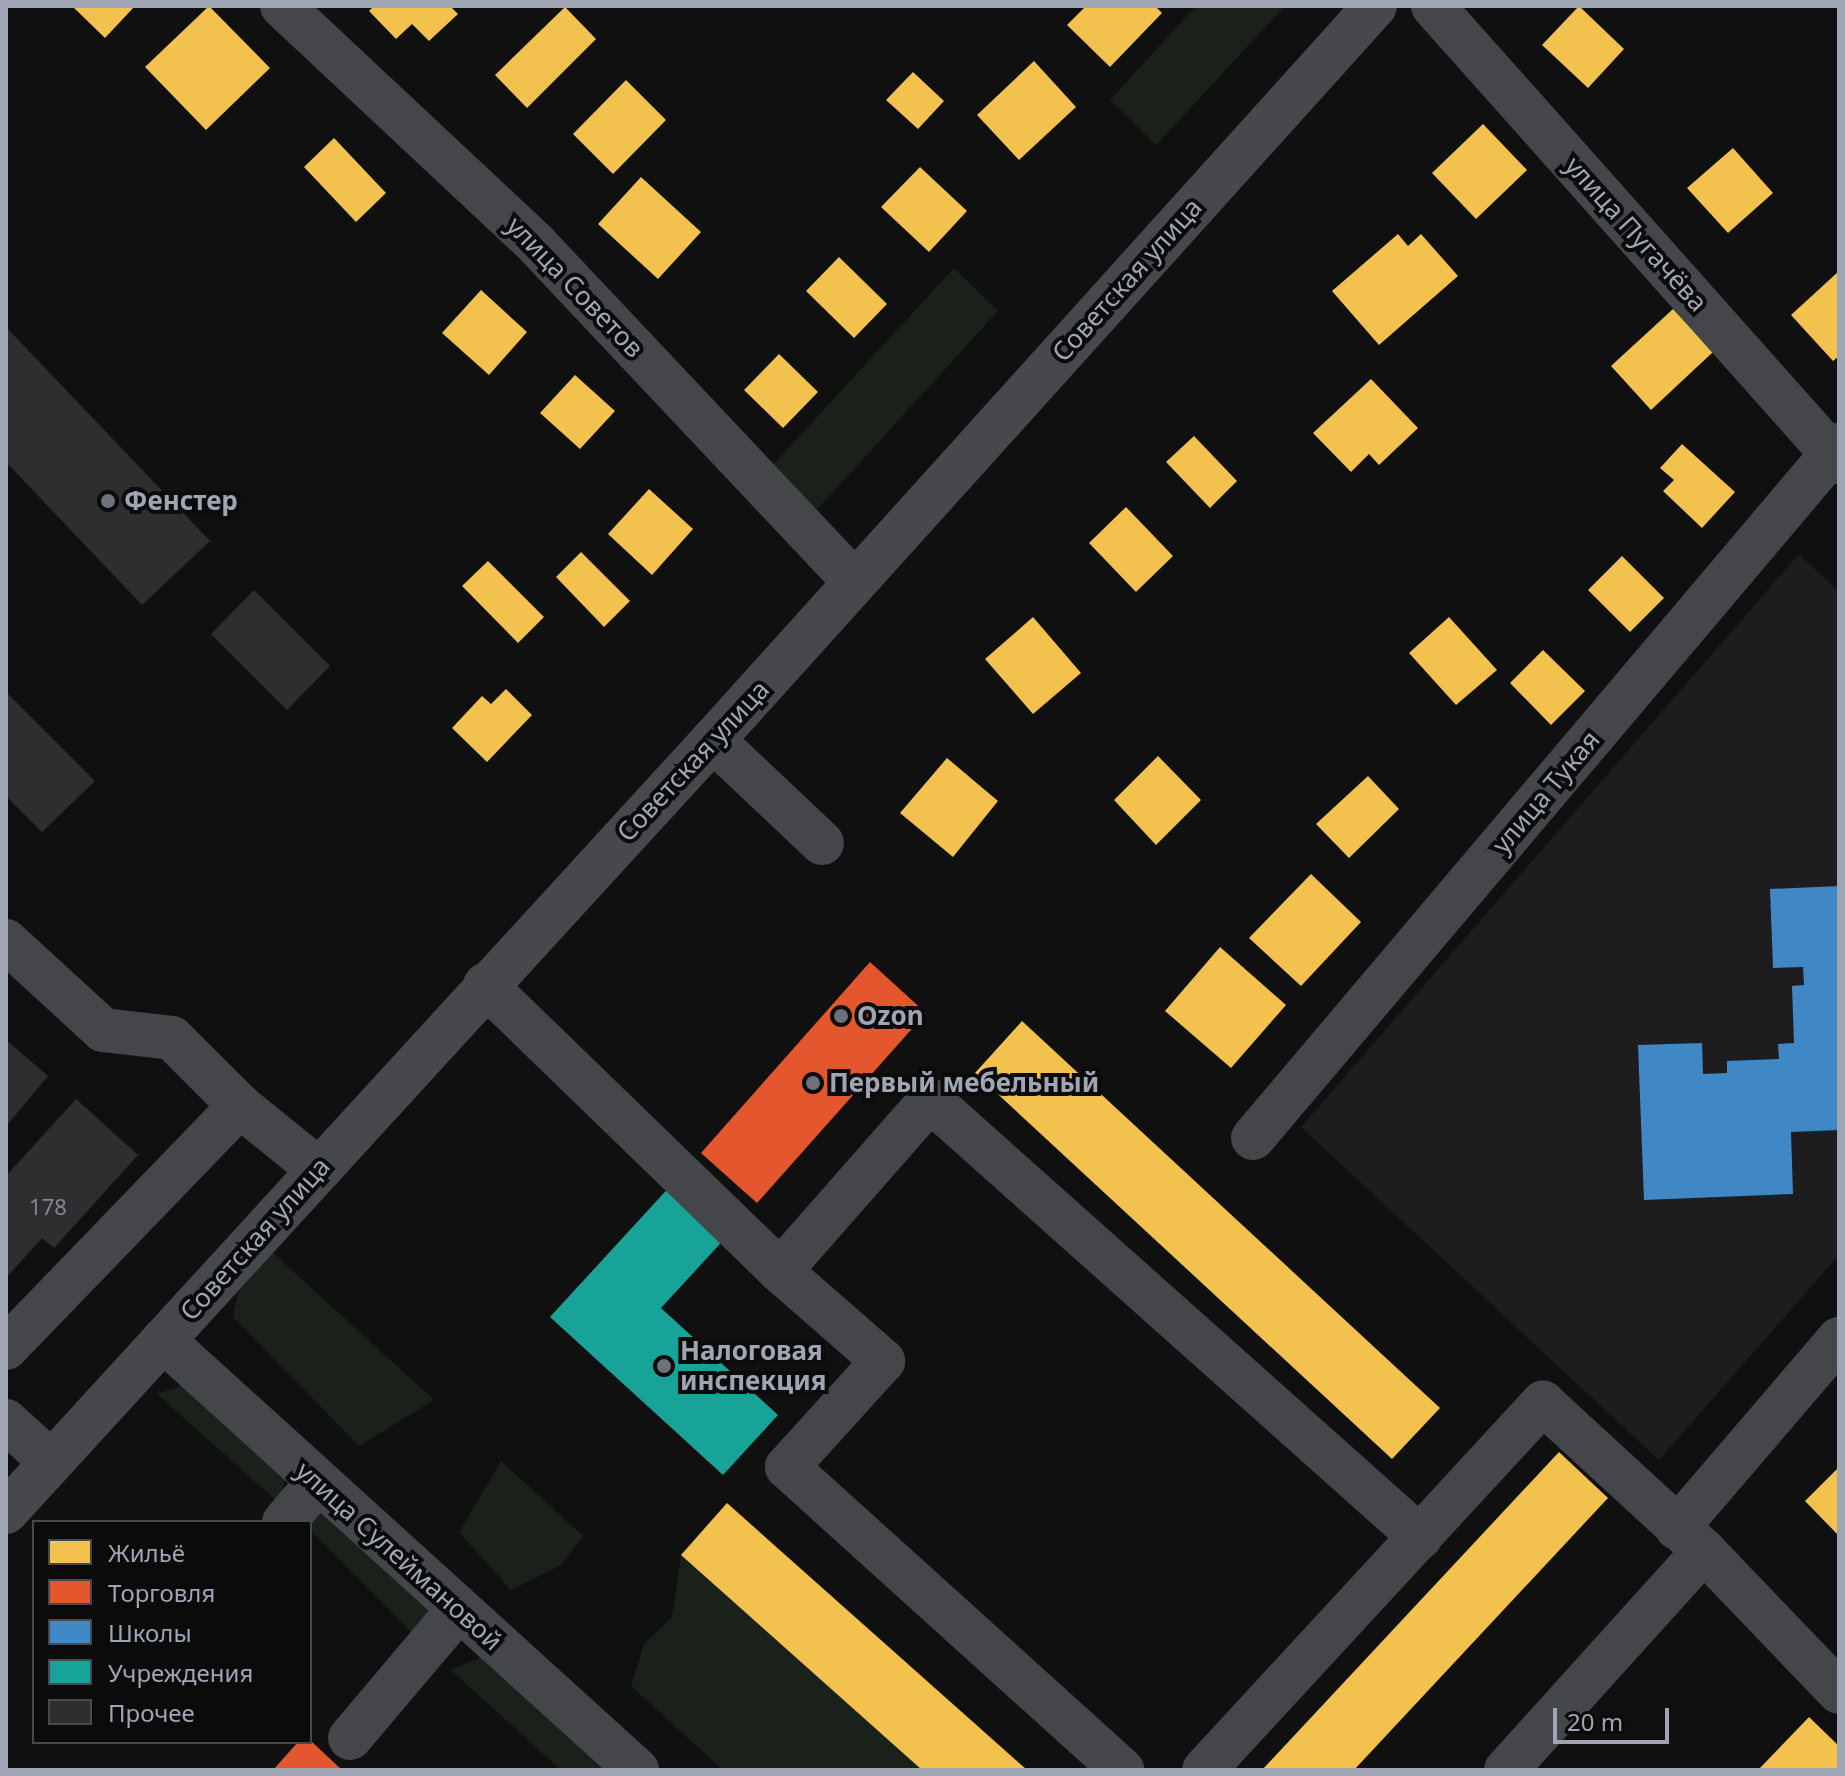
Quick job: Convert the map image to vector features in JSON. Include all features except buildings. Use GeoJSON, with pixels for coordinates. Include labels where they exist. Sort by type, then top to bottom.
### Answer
{"type":"FeatureCollection","features":[{"type":"Feature","properties":{"kind":"main road","name":"Советская улица"},"geometry":{"type":"LineString","coordinates":[[6,1512],[485,985],[713,740],[1375,6]]}},
{"type":"Feature","properties":{"kind":"street","name":"улица Советов"},"geometry":{"type":"LineString","coordinates":[[282,6],[537,245],[855,582]]}},
{"type":"Feature","properties":{"kind":"street","name":"улица Пугачёва"},"geometry":{"type":"LineString","coordinates":[[1433,6],[1836,454]]}},
{"type":"Feature","properties":{"kind":"street","name":"улица Тукая"},"geometry":{"type":"LineString","coordinates":[[1253,1138],[1836,454]]}},
{"type":"Feature","properties":{"kind":"street"},"geometry":{"type":"LineString","coordinates":[[713,740],[822,843]]}},
{"type":"Feature","properties":{"kind":"street"},"geometry":{"type":"LineString","coordinates":[[6,941],[103,1030],[172,1038],[240,1106],[318,1169]]}},
{"type":"Feature","properties":{"kind":"street"},"geometry":{"type":"LineString","coordinates":[[485,985],[780,1271],[883,1361],[787,1467],[1122,1770]]}},
{"type":"Feature","properties":{"kind":"street"},"geometry":{"type":"LineString","coordinates":[[780,1271],[930,1100],[1420,1537]]}},
{"type":"Feature","properties":{"kind":"street"},"geometry":{"type":"LineString","coordinates":[[6,1348],[240,1106]]}},
{"type":"Feature","properties":{"kind":"street"},"geometry":{"type":"LineString","coordinates":[[1506,1770],[1690,1539],[1839,1339]]}},
{"type":"Feature","properties":{"kind":"street","name":"улица Сулеймановой"},"geometry":{"type":"LineString","coordinates":[[163,1340],[637,1770]]}},
{"type":"Feature","properties":{"kind":"street"},"geometry":{"type":"LineString","coordinates":[[1204,1770],[1543,1403],[1690,1539],[1839,1692]]}},
{"type":"Feature","properties":{"kind":"street"},"geometry":{"type":"LineString","coordinates":[[6,1421],[51,1462]]}},
{"type":"Feature","properties":{"kind":"street"},"geometry":{"type":"LineString","coordinates":[[286,1520],[318,1482]]}},
{"type":"Feature","properties":{"kind":"street"},"geometry":{"type":"LineString","coordinates":[[350,1738],[458,1610]]}},
{"type":"Feature","properties":{"kind":"shaded area"},"geometry":{"type":"Polygon","coordinates":[[[1196,6],[1285,6],[1156,145],[1110,100],[1196,6]]]}},
{"type":"Feature","properties":{"kind":"shaded area"},"geometry":{"type":"Polygon","coordinates":[[[954,268],[998,311],[802,526],[759,480],[954,268]]]}},
{"type":"Feature","properties":{"kind":"shaded area"},"geometry":{"type":"Polygon","coordinates":[[[1799,554],[1839,592],[1839,1255],[1659,1460],[1301,1127],[1799,554]]]}},
{"type":"Feature","properties":{"kind":"shaded area"},"geometry":{"type":"Polygon","coordinates":[[[271,1251],[434,1400],[359,1446],[233,1317],[238,1293],[271,1251]]]}},
{"type":"Feature","properties":{"kind":"shaded area"},"geometry":{"type":"Polygon","coordinates":[[[181,1386],[202,1398],[286,1472],[280,1504],[157,1394],[181,1386]]]}},
{"type":"Feature","properties":{"kind":"shaded area"},"geometry":{"type":"Polygon","coordinates":[[[501,1461],[583,1536],[561,1565],[511,1590],[459,1532],[501,1461]]]}},
{"type":"Feature","properties":{"kind":"shaded area"},"geometry":{"type":"Polygon","coordinates":[[[329,1510],[443,1610],[427,1648],[312,1532],[312,1520],[300,1520],[329,1510]]]}},
{"type":"Feature","properties":{"kind":"shaded area"},"geometry":{"type":"Polygon","coordinates":[[[681,1555],[922,1770],[723,1770],[631,1686],[644,1644],[672,1617],[681,1555]]]}},
{"type":"Feature","properties":{"kind":"shaded area"},"geometry":{"type":"Polygon","coordinates":[[[488,1654],[616,1770],[561,1770],[451,1670],[488,1654]]]}},
{"type":"Feature","properties":{"kind":"place","name":"Фенстер"},"geometry":{"type":"Point","coordinates":[108,501]}},
{"type":"Feature","properties":{"kind":"place","name":"Ozon"},"geometry":{"type":"Point","coordinates":[841,1016]}},
{"type":"Feature","properties":{"kind":"place","name":"Первый мебельный"},"geometry":{"type":"Point","coordinates":[813,1083]}},
{"type":"Feature","properties":{"kind":"place","name":"Налоговая инспекция"},"geometry":{"type":"Point","coordinates":[664,1366]}}]}
